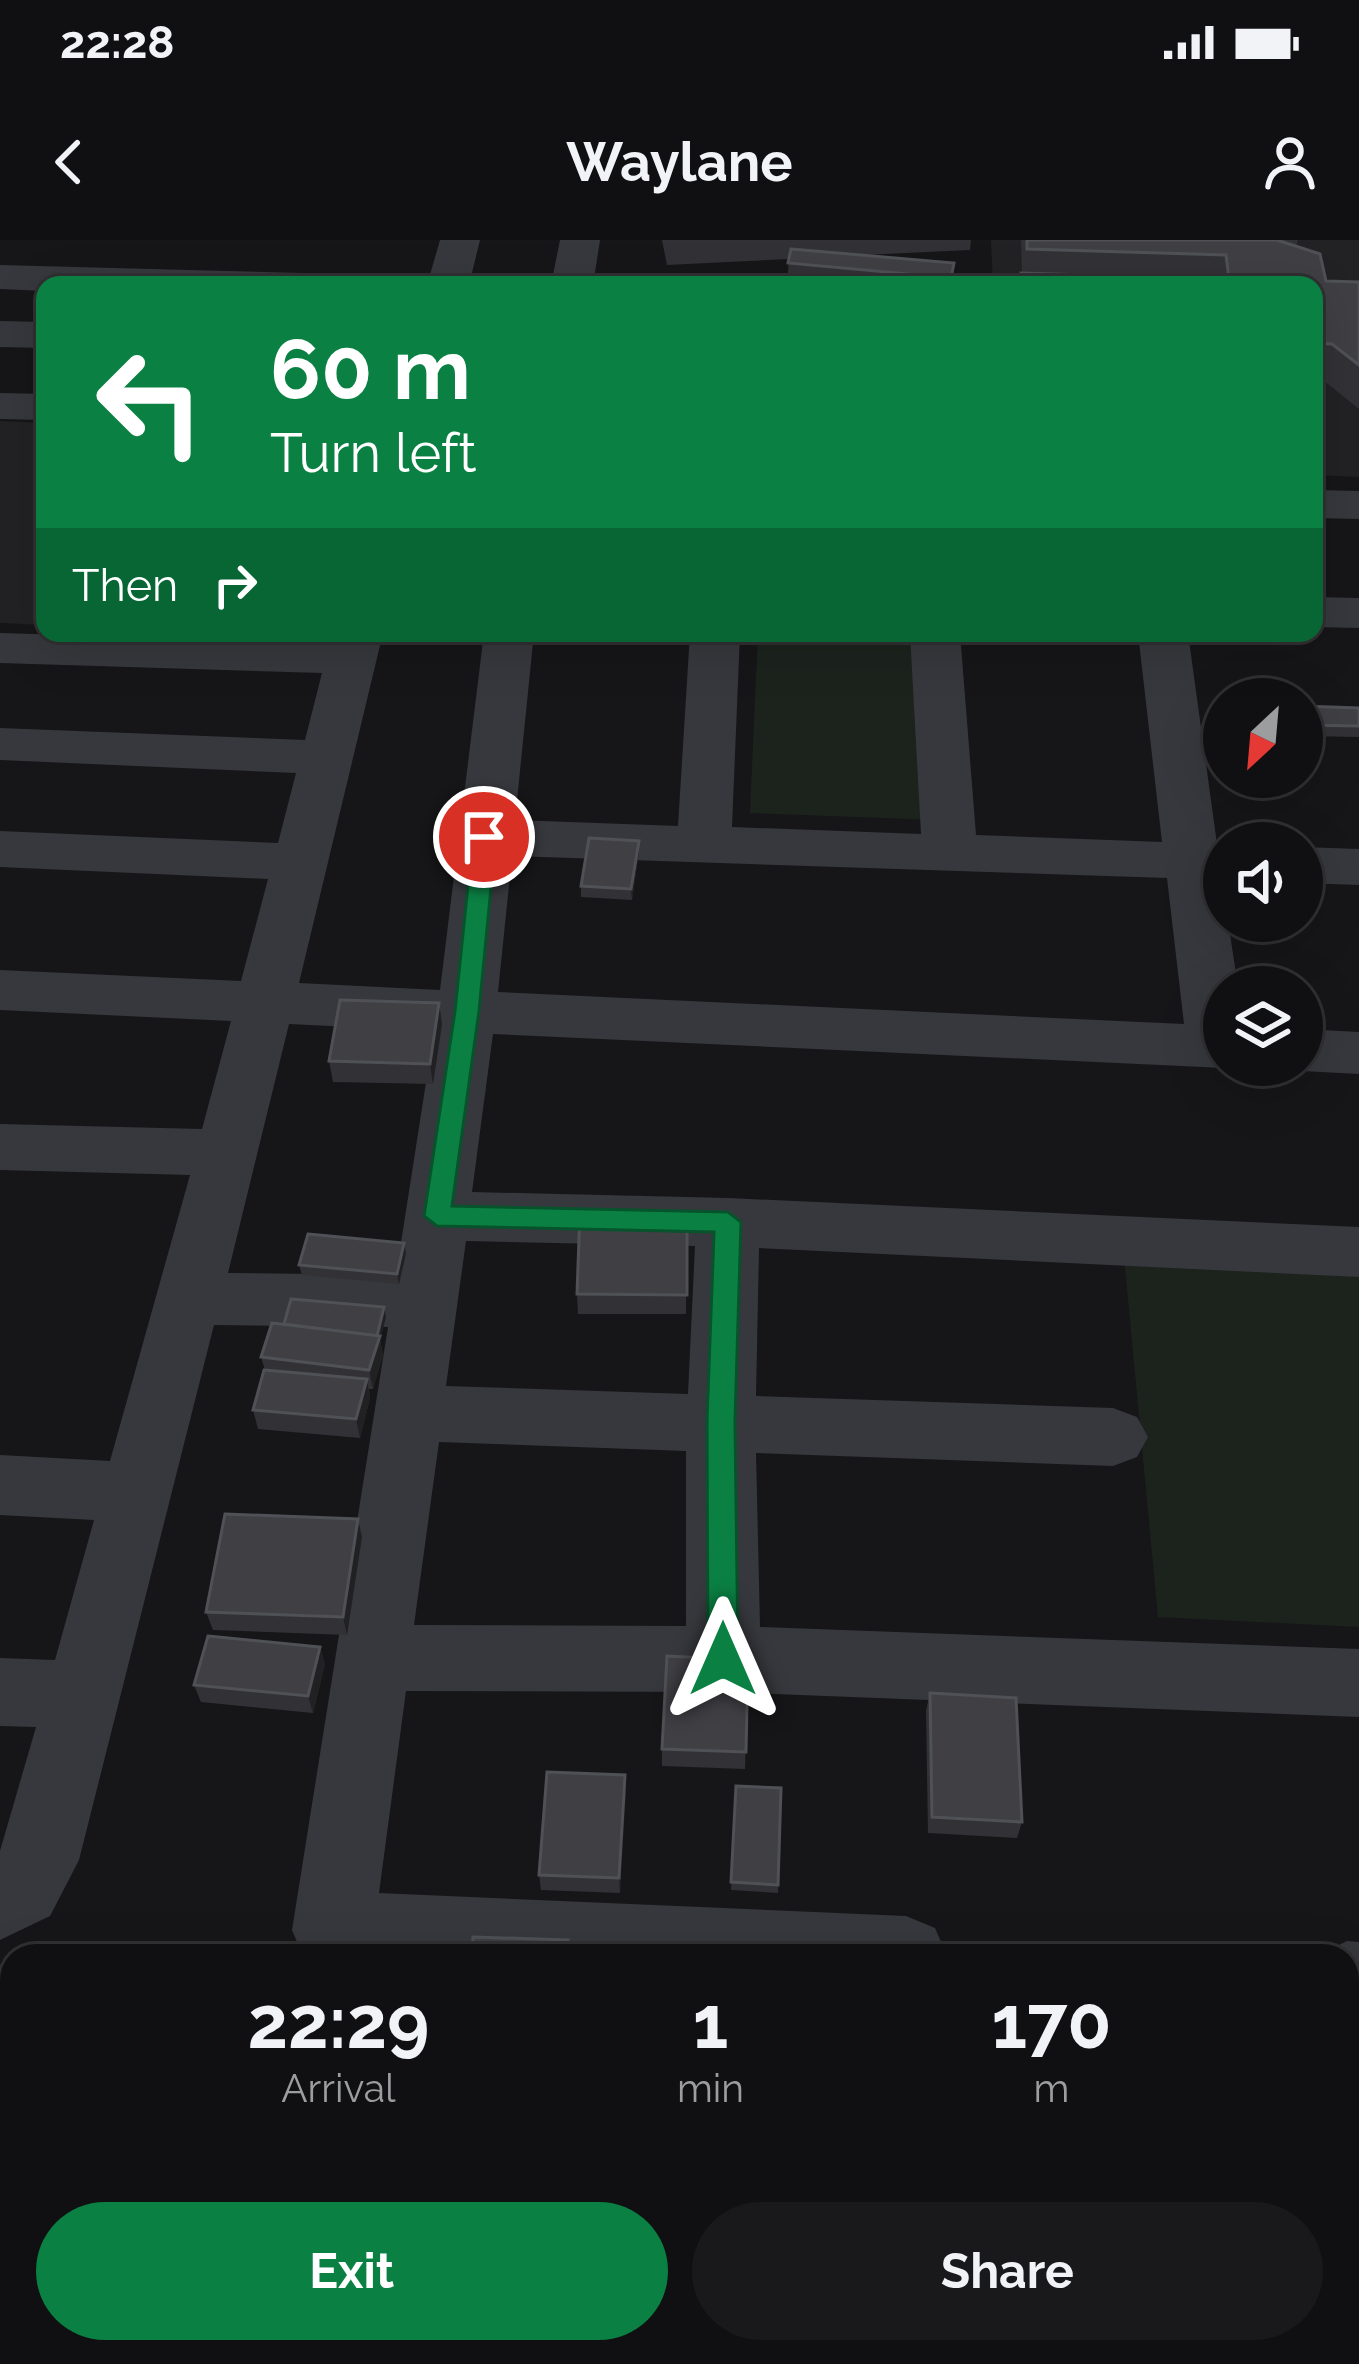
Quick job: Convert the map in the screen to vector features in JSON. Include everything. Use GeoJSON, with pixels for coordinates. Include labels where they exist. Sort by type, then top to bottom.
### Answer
{"type":"FeatureCollection","features":[{"type":"Feature","properties":{"kind":"street"},"geometry":{"type":"LineString","coordinates":[[450,276],[460,240]]}},
{"type":"Feature","properties":{"kind":"street"},"geometry":{"type":"LineString","coordinates":[[574,276],[580,240]]}},
{"type":"Feature","properties":{"kind":"street"},"geometry":{"type":"LineString","coordinates":[[0,277],[36,278]]}},
{"type":"Feature","properties":{"kind":"street"},"geometry":{"type":"LineString","coordinates":[[0,334],[36,335]]}},
{"type":"Feature","properties":{"kind":"street"},"geometry":{"type":"LineString","coordinates":[[0,406],[36,407]]}},
{"type":"Feature","properties":{"kind":"street"},"geometry":{"type":"LineString","coordinates":[[1323,504],[1359,505]]}},
{"type":"Feature","properties":{"kind":"street"},"geometry":{"type":"LineString","coordinates":[[1323,612],[1359,613]]}},
{"type":"Feature","properties":{"kind":"street"},"geometry":{"type":"LineString","coordinates":[[372,1944],[333,1930],[467,1011],[508,642]]}},
{"type":"Feature","properties":{"kind":"street"},"geometry":{"type":"LineString","coordinates":[[704,845],[715,642]]}},
{"type":"Feature","properties":{"kind":"street"},"geometry":{"type":"LineString","coordinates":[[936,642],[950,853]]}},
{"type":"Feature","properties":{"kind":"street"},"geometry":{"type":"LineString","coordinates":[[1165,642],[1203,832]]}},
{"type":"Feature","properties":{"kind":"street"},"geometry":{"type":"LineString","coordinates":[[0,648],[355,646],[227,1153],[39,1861],[22,1889],[0,1901]]}},
{"type":"Feature","properties":{"kind":"street"},"geometry":{"type":"LineString","coordinates":[[0,744],[325,758]]}},
{"type":"Feature","properties":{"kind":"street"},"geometry":{"type":"LineString","coordinates":[[484,837],[1203,862]]}},
{"type":"Feature","properties":{"kind":"street"},"geometry":{"type":"LineString","coordinates":[[0,849],[298,862]]}},
{"type":"Feature","properties":{"kind":"street"},"geometry":{"type":"LineString","coordinates":[[1323,866],[1359,867]]}},
{"type":"Feature","properties":{"kind":"street"},"geometry":{"type":"LineString","coordinates":[[0,990],[1203,1045]]}},
{"type":"Feature","properties":{"kind":"street"},"geometry":{"type":"LineString","coordinates":[[1323,1051],[1359,1053]]}},
{"type":"Feature","properties":{"kind":"street"},"geometry":{"type":"LineString","coordinates":[[0,1147],[227,1153]]}},
{"type":"Feature","properties":{"kind":"street"},"geometry":{"type":"LineString","coordinates":[[437,1216],[728,1222],[1359,1252]]}},
{"type":"Feature","properties":{"kind":"street"},"geometry":{"type":"LineString","coordinates":[[723,1659],[721,1421],[728,1222]]}},
{"type":"Feature","properties":{"kind":"street"},"geometry":{"type":"LineString","coordinates":[[188,1299],[425,1301]]}},
{"type":"Feature","properties":{"kind":"street"},"geometry":{"type":"LineString","coordinates":[[408,1413],[1113,1438]]}},
{"type":"Feature","properties":{"kind":"street"},"geometry":{"type":"LineString","coordinates":[[0,1485],[135,1492]]}},
{"type":"Feature","properties":{"kind":"street"},"geometry":{"type":"LineString","coordinates":[[373,1658],[723,1659],[1359,1683]]}},
{"type":"Feature","properties":{"kind":"street"},"geometry":{"type":"LineString","coordinates":[[0,1692],[83,1695]]}},
{"type":"Feature","properties":{"kind":"shaded area"},"geometry":{"type":"Polygon","coordinates":[[[991,240],[1359,240],[1359,477],[1323,475],[1323,276],[993,276],[991,240]]]}},
{"type":"Feature","properties":{"kind":"shaded area"},"geometry":{"type":"Polygon","coordinates":[[[0,421],[36,423],[36,625],[0,623],[0,421]]]}},
{"type":"Feature","properties":{"kind":"shaded area"},"geometry":{"type":"Polygon","coordinates":[[[758,642],[931,642],[938,820],[750,813],[758,642]]]}},
{"type":"Feature","properties":{"kind":"shaded area"},"geometry":{"type":"Polygon","coordinates":[[[1124,1256],[1359,1267],[1359,1627],[1158,1617],[1124,1256]]]}},
{"type":"Feature","properties":{"kind":"building"},"geometry":{"type":"Polygon","coordinates":[[[1027,240],[1277,240],[1320,254],[1326,281],[1359,282],[1359,365],[1332,344],[1323,344],[1323,276],[1229,276],[1226,255],[1027,249],[1027,240]]]}},
{"type":"Feature","properties":{"kind":"building"},"geometry":{"type":"Polygon","coordinates":[[[791,249],[954,263],[951,276],[929,276],[788,263],[791,249]]]}},
{"type":"Feature","properties":{"kind":"building"},"geometry":{"type":"Polygon","coordinates":[[[1021,273],[1125,276],[1021,276],[1021,273]]]}},
{"type":"Feature","properties":{"kind":"building"},"geometry":{"type":"Polygon","coordinates":[[[1323,707],[1359,708],[1359,726],[1323,725],[1323,707]]]}},
{"type":"Feature","properties":{"kind":"building"},"geometry":{"type":"Polygon","coordinates":[[[589,838],[639,841],[631,889],[581,886],[589,838]]]}},
{"type":"Feature","properties":{"kind":"building"},"geometry":{"type":"Polygon","coordinates":[[[340,1000],[439,1003],[430,1064],[329,1061],[340,1000]]]}},
{"type":"Feature","properties":{"kind":"building"},"geometry":{"type":"Polygon","coordinates":[[[580,1211],[687,1212],[687,1295],[577,1294],[580,1211]]]}},
{"type":"Feature","properties":{"kind":"building"},"geometry":{"type":"Polygon","coordinates":[[[308,1234],[404,1243],[397,1274],[299,1265],[308,1234]]]}},
{"type":"Feature","properties":{"kind":"building"},"geometry":{"type":"Polygon","coordinates":[[[291,1299],[384,1307],[377,1336],[284,1324],[291,1299]]]}},
{"type":"Feature","properties":{"kind":"building"},"geometry":{"type":"Polygon","coordinates":[[[272,1323],[380,1336],[369,1370],[261,1357],[272,1323]]]}},
{"type":"Feature","properties":{"kind":"building"},"geometry":{"type":"Polygon","coordinates":[[[264,1370],[367,1379],[356,1419],[253,1410],[264,1370]]]}},
{"type":"Feature","properties":{"kind":"building"},"geometry":{"type":"Polygon","coordinates":[[[225,1514],[358,1519],[343,1617],[206,1612],[225,1514]]]}},
{"type":"Feature","properties":{"kind":"building"},"geometry":{"type":"Polygon","coordinates":[[[208,1636],[320,1647],[308,1696],[194,1685],[208,1636]]]}},
{"type":"Feature","properties":{"kind":"building"},"geometry":{"type":"Polygon","coordinates":[[[667,1656],[748,1660],[746,1752],[662,1749],[667,1656]]]}},
{"type":"Feature","properties":{"kind":"building"},"geometry":{"type":"Polygon","coordinates":[[[930,1693],[1016,1698],[1022,1822],[932,1817],[930,1693]]]}},
{"type":"Feature","properties":{"kind":"building"},"geometry":{"type":"Polygon","coordinates":[[[547,1772],[625,1775],[619,1878],[539,1875],[547,1772]]]}},
{"type":"Feature","properties":{"kind":"building"},"geometry":{"type":"Polygon","coordinates":[[[736,1786],[781,1788],[778,1885],[731,1882],[736,1786]]]}},
{"type":"Feature","properties":{"kind":"building"},"geometry":{"type":"Polygon","coordinates":[[[473,1937],[568,1940],[568,1944],[473,1944],[473,1937]]]}},
{"type":"Feature","properties":{"kind":"route"},"geometry":{"type":"LineString","coordinates":[[484,837],[467,1011],[437,1216],[728,1222],[721,1421],[723,1659]]}}]}
